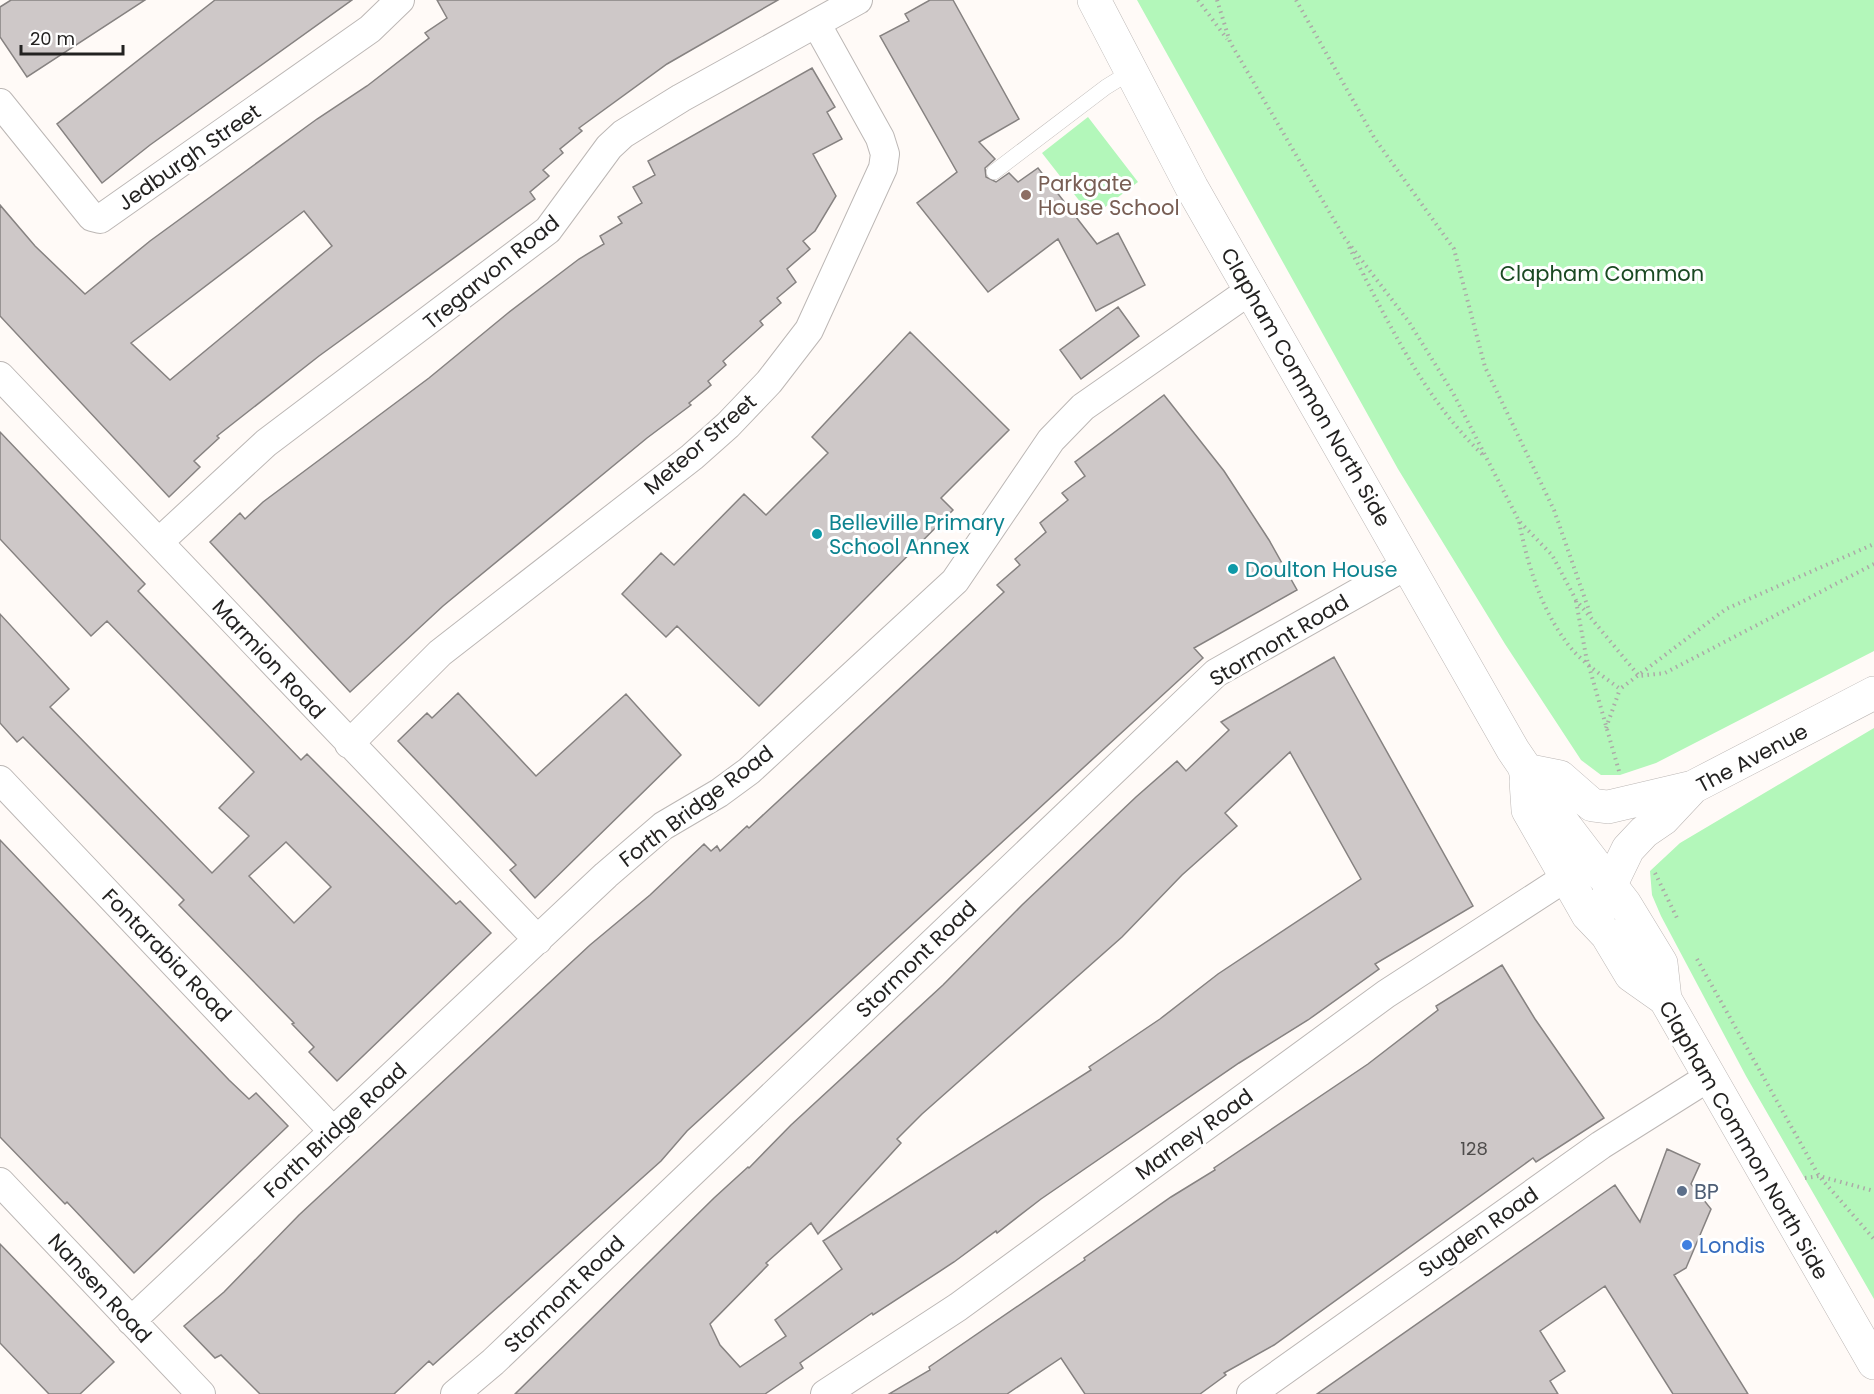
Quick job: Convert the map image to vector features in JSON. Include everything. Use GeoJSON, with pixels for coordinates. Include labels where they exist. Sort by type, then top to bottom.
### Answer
{"type":"FeatureCollection","features":[{"type":"Feature","properties":{"kind":"highway","name":"Clapham Common North Side"},"geometry":{"type":"LineString","coordinates":[[1094,0],[1192,188],[1526,770],[1528,810],[1565,878],[1588,915],[1607,935],[1631,975],[1665,999],[1767,1181],[1874,1363]]}},
{"type":"Feature","properties":{"kind":"highway","name":"The Avenue"},"geometry":{"type":"LineString","coordinates":[[1607,935],[1606,912],[1611,884],[1628,849],[1644,832],[1663,819],[1693,787],[1874,693]]}},
{"type":"Feature","properties":{"kind":"highway"},"geometry":{"type":"LineString","coordinates":[[1526,770],[1560,777],[1592,805],[1608,807],[1693,787]]}},
{"type":"Feature","properties":{"kind":"highway"},"geometry":{"type":"LineString","coordinates":[[1526,770],[1611,884],[1661,963],[1665,999]]}},
{"type":"Feature","properties":{"kind":"street","name":"Jedburgh Street"},"geometry":{"type":"LineString","coordinates":[[0,103],[92,217],[100,219],[370,29],[400,0]]}},
{"type":"Feature","properties":{"kind":"street","name":"Tregarvon Road"},"geometry":{"type":"LineString","coordinates":[[159,542],[266,443],[548,230],[609,147],[623,134],[639,122],[858,0]]}},
{"type":"Feature","properties":{"kind":"street","name":"Meteor Street"},"geometry":{"type":"LineString","coordinates":[[349,744],[440,653],[692,457],[728,425],[769,382],[809,330],[883,168],[885,154],[868,114],[816,23]]}},
{"type":"Feature","properties":{"kind":"street","name":"Forth Bridge Road"},"geometry":{"type":"LineString","coordinates":[[131,1322],[649,838],[749,771],[955,581],[1051,440],[1083,407],[1252,290]]}},
{"type":"Feature","properties":{"kind":"street","name":"Marmion Road"},"geometry":{"type":"LineString","coordinates":[[0,376],[538,940]]}},
{"type":"Feature","properties":{"kind":"street","name":"Stormont Road"},"geometry":{"type":"LineString","coordinates":[[455,1394],[493,1362],[1216,673],[1407,565]]}},
{"type":"Feature","properties":{"kind":"street","name":"Fontarabia Road"},"geometry":{"type":"LineString","coordinates":[[0,780],[333,1131]]}},
{"type":"Feature","properties":{"kind":"street","name":"Marney Road"},"geometry":{"type":"LineString","coordinates":[[825,1394],[958,1307],[1386,993],[1565,878]]}},
{"type":"Feature","properties":{"kind":"street","name":"Sugden Road"},"geometry":{"type":"LineString","coordinates":[[1251,1394],[1600,1145],[1709,1077]]}},
{"type":"Feature","properties":{"kind":"street","name":"Nansen Road"},"geometry":{"type":"LineString","coordinates":[[0,1182],[201,1394]]}},
{"type":"Feature","properties":{"kind":"lane"},"geometry":{"type":"LineString","coordinates":[[994,172],[1106,87],[1131,71]]}},
{"type":"Feature","properties":{"kind":"path"},"geometry":{"type":"LineString","coordinates":[[1198,0],[1230,42],[1344,237],[1418,376],[1456,429],[1487,459]]}},
{"type":"Feature","properties":{"kind":"path"},"geometry":{"type":"LineString","coordinates":[[1217,0],[1230,42]]}},
{"type":"Feature","properties":{"kind":"path"},"geometry":{"type":"LineString","coordinates":[[1296,0],[1375,139],[1454,249],[1485,367],[1554,510],[1593,620]]}},
{"type":"Feature","properties":{"kind":"path"},"geometry":{"type":"LineString","coordinates":[[1344,237],[1409,322],[1453,393],[1519,521],[1527,560],[1539,596],[1570,647],[1620,689]]}},
{"type":"Feature","properties":{"kind":"path"},"geometry":{"type":"LineString","coordinates":[[1519,521],[1551,555],[1576,600],[1639,676]]}},
{"type":"Feature","properties":{"kind":"path"},"geometry":{"type":"LineString","coordinates":[[1606,729],[1620,689],[1726,609],[1874,544]]}},
{"type":"Feature","properties":{"kind":"path"},"geometry":{"type":"LineString","coordinates":[[1639,676],[1665,673],[1874,564]]}},
{"type":"Feature","properties":{"kind":"path"},"geometry":{"type":"LineString","coordinates":[[1576,600],[1588,664],[1620,776]]}},
{"type":"Feature","properties":{"kind":"path"},"geometry":{"type":"LineString","coordinates":[[1652,867],[1682,929]]}},
{"type":"Feature","properties":{"kind":"path"},"geometry":{"type":"LineString","coordinates":[[1692,949],[1819,1176],[1874,1239]]}},
{"type":"Feature","properties":{"kind":"path"},"geometry":{"type":"LineString","coordinates":[[1767,1181],[1819,1176],[1874,1191]]}},
{"type":"Feature","properties":{"kind":"green space","name":"Clapham Common"},"geometry":{"type":"Polygon","coordinates":[[[1137,0],[1874,0],[1874,651],[1656,763],[1620,775],[1601,775],[1581,760],[1505,644],[1398,469],[1137,0]]]}},
{"type":"Feature","properties":{"kind":"green space"},"geometry":{"type":"Polygon","coordinates":[[[1088,117],[1138,182],[1092,217],[1042,153],[1088,117]]]}},
{"type":"Feature","properties":{"kind":"green space"},"geometry":{"type":"Polygon","coordinates":[[[1874,728],[1874,1299],[1746,1076],[1661,916],[1652,895],[1650,871],[1680,843],[1874,728]]]}},
{"type":"Feature","properties":{"kind":"building"},"geometry":{"type":"Polygon","coordinates":[[[11,0],[145,0],[27,77],[0,37],[0,7],[11,0]]]}},
{"type":"Feature","properties":{"kind":"building"},"geometry":{"type":"Polygon","coordinates":[[[215,0],[352,0],[150,145],[102,183],[57,124],[215,0]]]}},
{"type":"Feature","properties":{"kind":"building"},"geometry":{"type":"Polygon","coordinates":[[[437,0],[778,0],[667,64],[579,128],[582,131],[560,149],[563,153],[543,170],[549,176],[530,192],[535,199],[319,356],[217,436],[219,438],[194,461],[200,467],[169,497],[0,316],[0,205],[35,246],[85,294],[150,241],[317,119],[367,86],[429,38],[425,33],[447,18],[437,0]],[[304,211],[131,343],[170,380],[332,246],[304,211]]]}},
{"type":"Feature","properties":{"kind":"building"},"geometry":{"type":"Polygon","coordinates":[[[930,0],[953,0],[1019,119],[979,142],[995,159],[985,168],[986,177],[996,182],[1009,173],[1018,182],[1038,168],[1097,244],[1118,233],[1145,285],[1096,311],[1058,239],[988,292],[917,203],[957,172],[880,36],[909,21],[905,14],[930,0]]]}},
{"type":"Feature","properties":{"kind":"building"},"geometry":{"type":"Polygon","coordinates":[[[812,68],[835,107],[827,112],[842,139],[813,154],[836,196],[815,231],[803,241],[810,249],[787,269],[796,282],[777,298],[781,303],[760,321],[763,325],[723,361],[726,365],[708,381],[711,385],[689,403],[691,405],[647,438],[443,606],[350,692],[210,542],[240,513],[245,519],[263,502],[429,378],[508,313],[579,259],[604,244],[600,236],[622,223],[618,217],[642,203],[633,187],[655,175],[648,161],[812,68]]]}},
{"type":"Feature","properties":{"kind":"building"},"geometry":{"type":"Polygon","coordinates":[[[1118,307],[1139,336],[1081,379],[1060,350],[1118,307]]]}},
{"type":"Feature","properties":{"kind":"building","name":"Belleville Primary School Annex"},"geometry":{"type":"Polygon","coordinates":[[[910,332],[1009,430],[941,498],[953,510],[759,706],[677,626],[666,637],[622,594],[661,553],[674,565],[744,494],[766,515],[828,453],[812,437],[910,332]]]}},
{"type":"Feature","properties":{"kind":"building"},"geometry":{"type":"Polygon","coordinates":[[[1164,395],[1224,471],[1269,540],[1297,590],[1194,648],[1203,658],[687,1131],[661,1161],[433,1365],[429,1361],[394,1394],[260,1394],[221,1355],[215,1358],[184,1326],[224,1292],[299,1215],[590,945],[650,895],[704,844],[711,851],[717,846],[720,851],[747,826],[749,828],[1004,592],[997,585],[1020,565],[1015,559],[1046,532],[1040,523],[1068,500],[1062,493],[1085,476],[1075,462],[1164,395]]]}},
{"type":"Feature","properties":{"kind":"building"},"geometry":{"type":"Polygon","coordinates":[[[0,432],[145,584],[138,591],[301,760],[307,754],[456,904],[460,901],[491,933],[337,1081],[309,1052],[314,1047],[292,1024],[294,1023],[179,905],[184,900],[23,737],[17,742],[0,723],[0,614],[69,689],[50,707],[212,873],[249,836],[219,808],[254,772],[107,621],[91,636],[0,539],[0,432]],[[286,842],[249,876],[294,923],[331,887],[286,842]]]}},
{"type":"Feature","properties":{"kind":"building"},"geometry":{"type":"Polygon","coordinates":[[[1334,657],[1473,906],[1375,964],[1379,969],[1308,1020],[1239,1063],[1041,1199],[954,1262],[873,1315],[872,1313],[800,1363],[803,1368],[765,1394],[515,1394],[714,1198],[749,1168],[791,1125],[943,985],[1022,905],[1136,797],[1177,761],[1186,771],[1229,730],[1221,722],[1334,657]],[[1290,752],[1225,813],[1237,826],[1182,875],[1122,937],[922,1114],[897,1139],[901,1143],[818,1234],[811,1223],[766,1263],[768,1265],[710,1324],[720,1345],[740,1367],[786,1336],[775,1320],[842,1269],[823,1241],[1091,1070],[1089,1067],[1160,1019],[1218,974],[1361,879],[1290,752]]]}},
{"type":"Feature","properties":{"kind":"building"},"geometry":{"type":"Polygon","coordinates":[[[458,693],[536,776],[626,694],[681,755],[535,898],[510,870],[516,865],[398,741],[427,713],[432,718],[458,693]]]}},
{"type":"Feature","properties":{"kind":"building"},"geometry":{"type":"Polygon","coordinates":[[[0,840],[229,1080],[249,1099],[256,1093],[288,1126],[134,1273],[67,1202],[65,1204],[0,1137],[0,840]]]}},
{"type":"Feature","properties":{"kind":"building"},"geometry":{"type":"Polygon","coordinates":[[[1502,965],[1535,1019],[1604,1118],[1536,1162],[1533,1158],[1274,1345],[1224,1373],[1226,1375],[1200,1394],[1085,1394],[1061,1358],[1007,1394],[889,1394],[930,1370],[929,1367],[1085,1260],[1084,1258],[1171,1197],[1215,1170],[1214,1168],[1368,1064],[1438,1010],[1436,1006],[1502,965]]]}},
{"type":"Feature","properties":{"kind":"building"},"geometry":{"type":"Polygon","coordinates":[[[1667,1149],[1700,1164],[1691,1184],[1711,1209],[1686,1268],[1674,1275],[1748,1394],[1673,1394],[1605,1286],[1540,1331],[1565,1371],[1550,1381],[1558,1394],[1317,1394],[1615,1185],[1640,1222],[1667,1149]]]}},
{"type":"Feature","properties":{"kind":"building"},"geometry":{"type":"Polygon","coordinates":[[[0,1244],[114,1362],[80,1394],[49,1394],[0,1343],[0,1244]]]}},
{"type":"Feature","properties":{"kind":"place","name":"Parkgate House School"},"geometry":{"type":"Point","coordinates":[1026,195]}},
{"type":"Feature","properties":{"kind":"place","name":"Belleville Primary School Annex"},"geometry":{"type":"Point","coordinates":[817,534]}},
{"type":"Feature","properties":{"kind":"place","name":"Doulton House"},"geometry":{"type":"Point","coordinates":[1233,569]}},
{"type":"Feature","properties":{"kind":"place","name":"BP"},"geometry":{"type":"Point","coordinates":[1682,1191]}},
{"type":"Feature","properties":{"kind":"place","name":"Londis"},"geometry":{"type":"Point","coordinates":[1687,1245]}}]}
